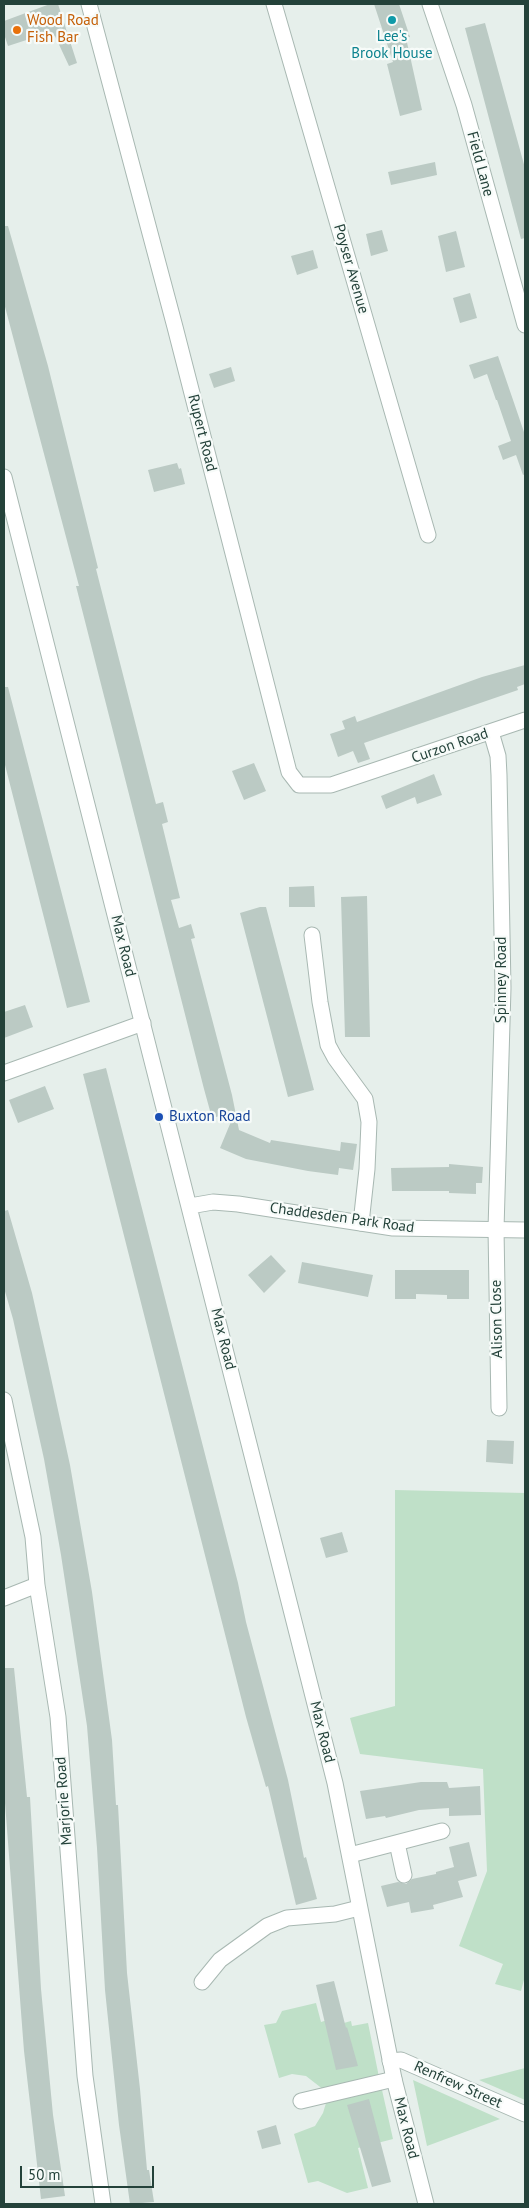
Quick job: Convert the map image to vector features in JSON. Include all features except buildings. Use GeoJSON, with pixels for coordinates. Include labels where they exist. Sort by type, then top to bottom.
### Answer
{"type":"FeatureCollection","features":[{"type":"Feature","properties":{"kind":"street","name":"Rupert Road"},"geometry":{"type":"LineString","coordinates":[[89,4],[175,327],[289,772],[299,785],[330,786],[374,771]]}},
{"type":"Feature","properties":{"kind":"street","name":"Poyser Avenue"},"geometry":{"type":"LineString","coordinates":[[274,4],[428,535]]}},
{"type":"Feature","properties":{"kind":"street","name":"Field Lane"},"geometry":{"type":"LineString","coordinates":[[430,4],[464,105],[525,325]]}},
{"type":"Feature","properties":{"kind":"street","name":"Max Road"},"geometry":{"type":"LineString","coordinates":[[4,477],[335,1783],[390,2061],[426,2204]]}},
{"type":"Feature","properties":{"kind":"street","name":"Curzon Road"},"geometry":{"type":"LineString","coordinates":[[374,771],[525,720]]}},
{"type":"Feature","properties":{"kind":"street","name":"Spinney Road"},"geometry":{"type":"LineString","coordinates":[[491,732],[498,756],[499,774],[503,988],[496,1229]]}},
{"type":"Feature","properties":{"kind":"street"},"geometry":{"type":"LineString","coordinates":[[312,935],[320,1002],[328,1045],[335,1058],[365,1099],[369,1122],[367,1169],[361,1223]]}},
{"type":"Feature","properties":{"kind":"street"},"geometry":{"type":"LineString","coordinates":[[4,1073],[143,1023]]}},
{"type":"Feature","properties":{"kind":"street","name":"Chaddesden Park Road"},"geometry":{"type":"LineString","coordinates":[[190,1206],[213,1202],[238,1204],[401,1228],[525,1230]]}},
{"type":"Feature","properties":{"kind":"street","name":"Alison Close"},"geometry":{"type":"LineString","coordinates":[[496,1229],[499,1408]]}},
{"type":"Feature","properties":{"kind":"street","name":"Marjorie Road"},"geometry":{"type":"LineString","coordinates":[[4,1400],[33,1537],[37,1585],[58,1717],[85,2076],[103,2204]]}},
{"type":"Feature","properties":{"kind":"street"},"geometry":{"type":"LineString","coordinates":[[4,1598],[37,1585]]}},
{"type":"Feature","properties":{"kind":"street"},"geometry":{"type":"LineString","coordinates":[[350,1855],[442,1831]]}},
{"type":"Feature","properties":{"kind":"street"},"geometry":{"type":"LineString","coordinates":[[397,1843],[404,1875]]}},
{"type":"Feature","properties":{"kind":"street"},"geometry":{"type":"LineString","coordinates":[[202,1982],[220,1960],[264,1920],[335,1914],[359,1908]]}},
{"type":"Feature","properties":{"kind":"street","name":"Renfrew Street"},"geometry":{"type":"LineString","coordinates":[[390,2061],[400,2060],[525,2114]]}},
{"type":"Feature","properties":{"kind":"street"},"geometry":{"type":"LineString","coordinates":[[301,2101],[394,2079]]}},
{"type":"Feature","properties":{"kind":"green space"},"geometry":{"type":"Polygon","coordinates":[[[395,1490],[525,1493],[525,1976],[521,1991],[495,1984],[503,1964],[459,1946],[487,1871],[483,1769],[360,1754],[350,1718],[395,1706],[395,1490]]]}},
{"type":"Feature","properties":{"kind":"green space"},"geometry":{"type":"Polygon","coordinates":[[[316,2003],[321,2022],[331,2019],[333,2026],[351,2021],[352,2026],[368,2023],[379,2077],[324,2090],[306,2076],[292,2074],[279,2078],[264,2025],[276,2023],[282,2011],[316,2003]]]}},
{"type":"Feature","properties":{"kind":"green space"},"geometry":{"type":"Polygon","coordinates":[[[525,2068],[525,2100],[479,2080],[525,2068]]]}},
{"type":"Feature","properties":{"kind":"green space"},"geometry":{"type":"Polygon","coordinates":[[[413,2080],[500,2119],[427,2146],[413,2080]]]}},
{"type":"Feature","properties":{"kind":"green space"},"geometry":{"type":"Polygon","coordinates":[[[382,2090],[393,2139],[358,2148],[368,2188],[347,2193],[318,2181],[308,2183],[294,2134],[315,2126],[323,2113],[326,2103],[382,2090]]]}},
{"type":"Feature","properties":{"kind":"place","name":"Lee's Brook House"},"geometry":{"type":"Point","coordinates":[392,20]}},
{"type":"Feature","properties":{"kind":"place","name":"Wood Road Fish Bar"},"geometry":{"type":"Point","coordinates":[17,30]}},
{"type":"Feature","properties":{"kind":"place","name":"Buxton Road"},"geometry":{"type":"Point","coordinates":[159,1117]}}]}
